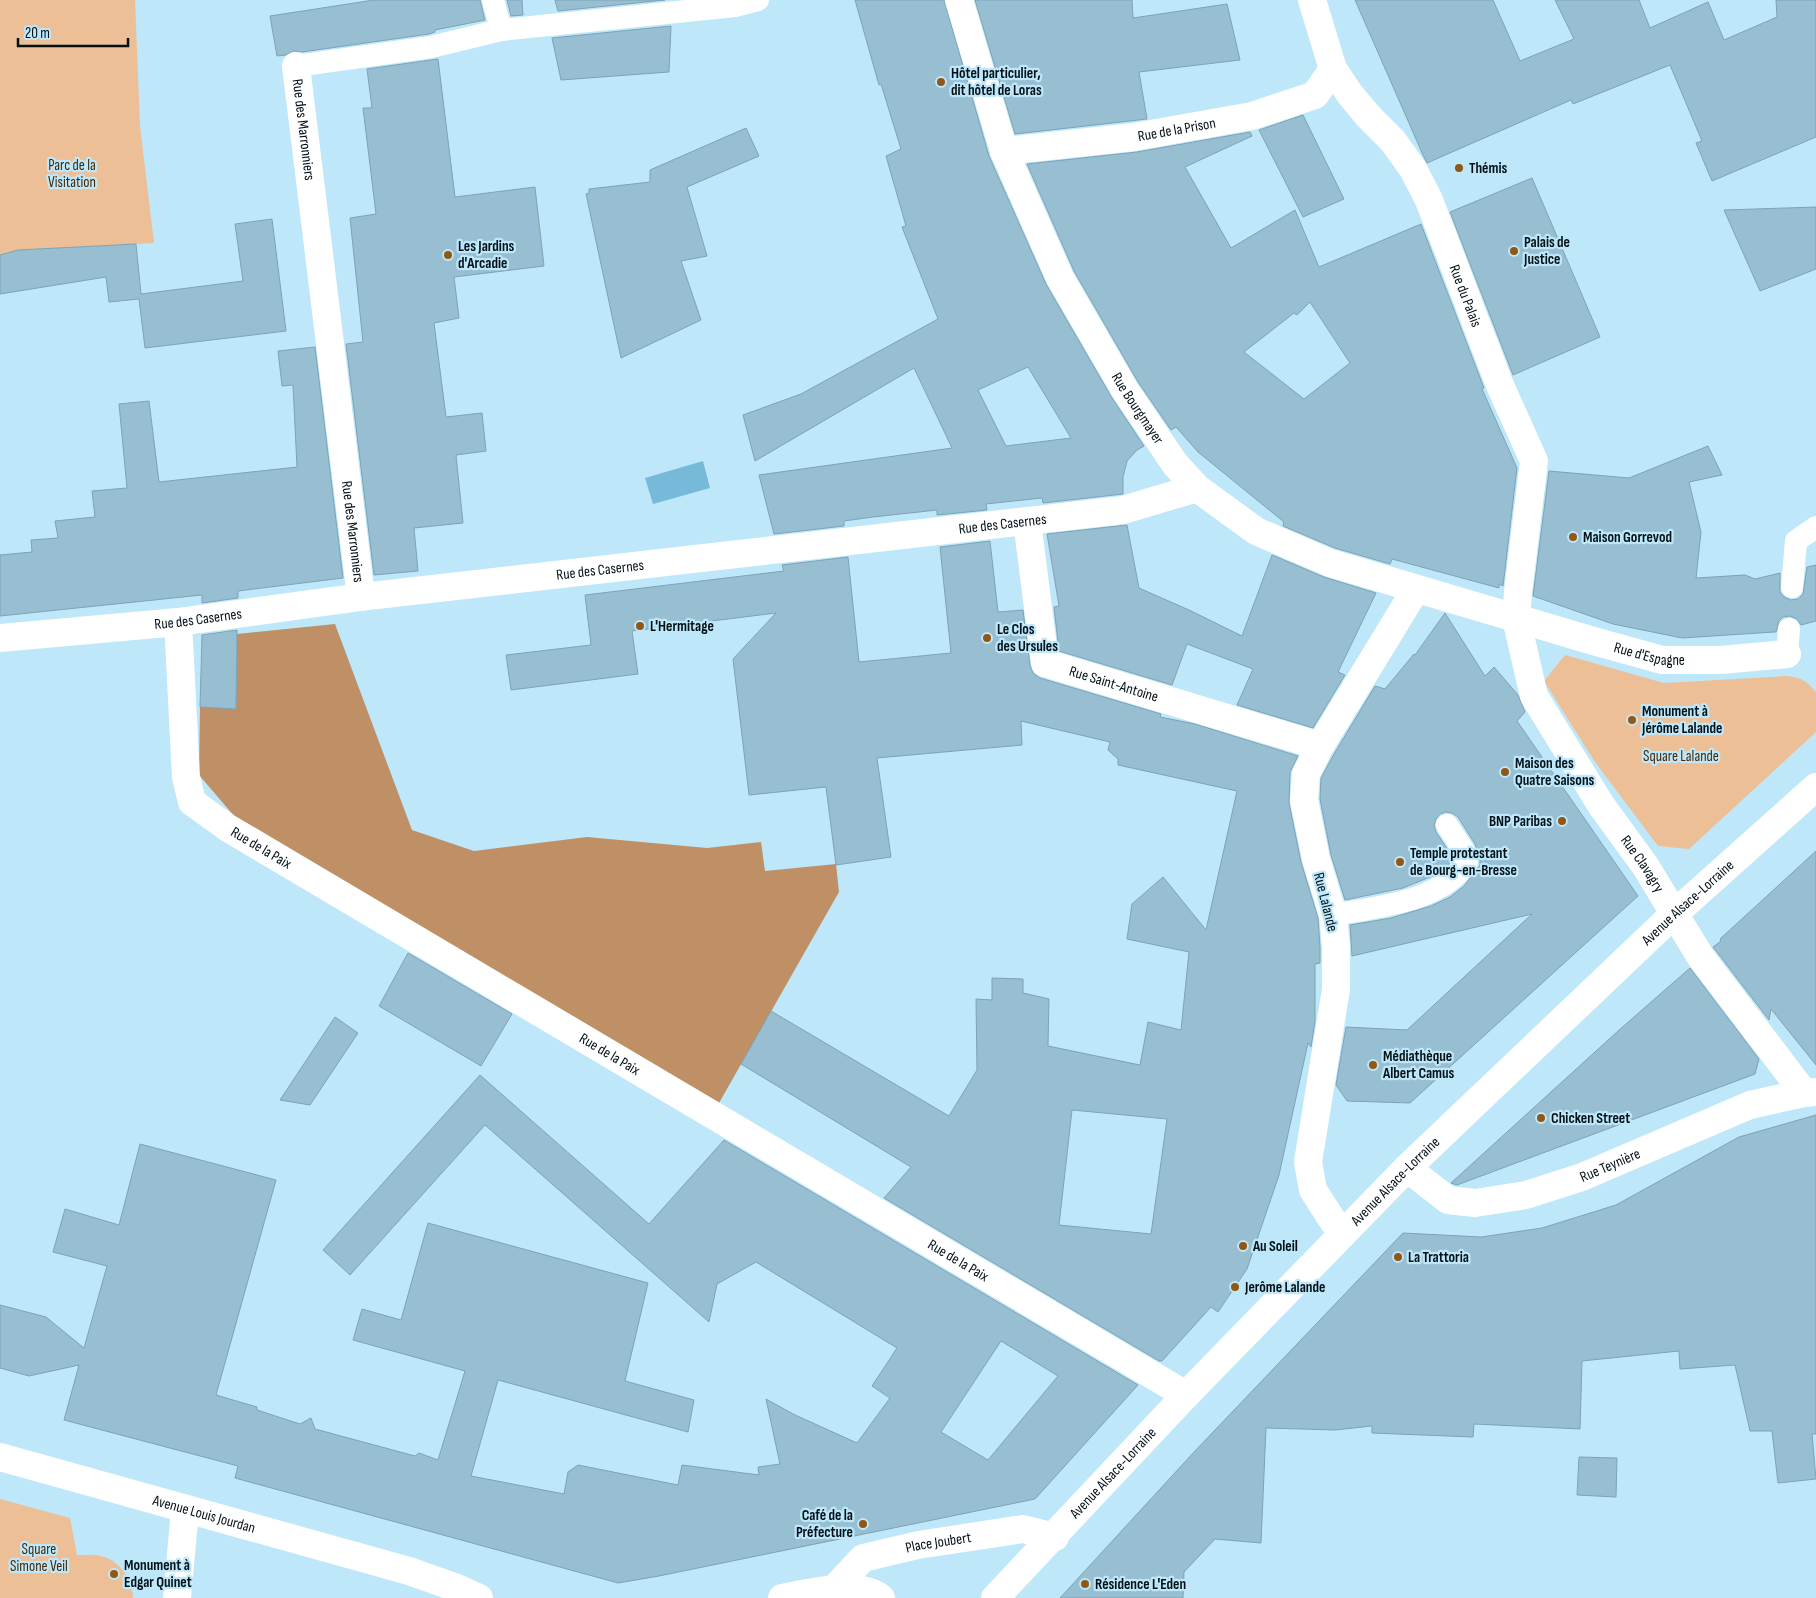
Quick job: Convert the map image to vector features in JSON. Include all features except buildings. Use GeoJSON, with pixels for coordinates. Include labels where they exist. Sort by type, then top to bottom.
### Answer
{"type":"FeatureCollection","features":[{"type":"Feature","properties":{"kind":"street","name":"Rue Bourgmayer"},"geometry":{"type":"LineString","coordinates":[[959,0],[1004,151],[1060,278],[1125,390],[1175,464],[1197,488],[1256,531],[1330,562],[1516,618]]}},
{"type":"Feature","properties":{"kind":"street","name":"Rue du Palais"},"geometry":{"type":"LineString","coordinates":[[1312,0],[1333,68],[1349,93],[1368,116],[1393,141],[1413,168],[1429,200],[1500,383],[1534,460],[1516,618]]}},
{"type":"Feature","properties":{"kind":"street","name":"Rue des Marronniers"},"geometry":{"type":"LineString","coordinates":[[296,66],[360,597]]}},
{"type":"Feature","properties":{"kind":"street","name":"Rue de la Prison"},"geometry":{"type":"LineString","coordinates":[[1004,151],[1134,137],[1252,116],[1315,95],[1333,68]]}},
{"type":"Feature","properties":{"kind":"street","name":"Rue des Casernes"},"geometry":{"type":"LineString","coordinates":[[0,638],[178,622],[360,597],[1123,510],[1197,488]]}},
{"type":"Feature","properties":{"kind":"street","name":"Rue Saint-Antoine"},"geometry":{"type":"LineString","coordinates":[[1027,521],[1045,663],[1320,746]]}},
{"type":"Feature","properties":{"kind":"street","name":"Rue Lalande"},"geometry":{"type":"LineString","coordinates":[[1342,1235],[1313,1190],[1308,1162],[1336,989],[1336,946],[1332,915],[1316,858],[1304,800],[1306,774],[1320,746],[1416,589]]}},
{"type":"Feature","properties":{"kind":"street","name":"Rue d'Espagne"},"geometry":{"type":"LineString","coordinates":[[1516,618],[1662,660],[1721,660],[1788,641]]}},
{"type":"Feature","properties":{"kind":"street","name":"Rue Clavagry"},"geometry":{"type":"LineString","coordinates":[[1516,618],[1534,696],[1601,805],[1646,867],[1700,956],[1810,1092]]}},
{"type":"Feature","properties":{"kind":"street","name":"Rue de la Paix"},"geometry":{"type":"LineString","coordinates":[[178,622],[186,777],[192,802],[237,833],[1186,1395]]}},
{"type":"Feature","properties":{"kind":"street","name":"Avenue Alsace-Lorraine"},"geometry":{"type":"LineString","coordinates":[[995,1598],[1055,1537],[1186,1395],[1408,1168],[1674,914],[1816,787]]}},
{"type":"Feature","properties":{"kind":"street","name":"Rue Teynière"},"geometry":{"type":"LineString","coordinates":[[1408,1168],[1448,1200],[1475,1203],[1526,1195],[1582,1177],[1750,1105],[1810,1092]]}},
{"type":"Feature","properties":{"kind":"street","name":"Avenue Louis Jourdan"},"geometry":{"type":"LineString","coordinates":[[0,1456],[185,1510],[409,1571],[479,1598]]}},
{"type":"Feature","properties":{"kind":"street"},"geometry":{"type":"LineString","coordinates":[[177,1598],[185,1510]]}},
{"type":"Feature","properties":{"kind":"street","name":"Place Joubert"},"geometry":{"type":"LineString","coordinates":[[835,1588],[863,1558],[918,1545],[1023,1529],[1055,1537]]}},
{"type":"Feature","properties":{"kind":"street"},"geometry":{"type":"LineString","coordinates":[[782,1598],[835,1588],[862,1591],[878,1595],[881,1598]]}},
{"type":"Feature","properties":{"kind":"lane"},"geometry":{"type":"LineString","coordinates":[[493,0],[501,30]]}},
{"type":"Feature","properties":{"kind":"lane","name":"Rue des Marronniers"},"geometry":{"type":"LineString","coordinates":[[296,66],[431,47],[501,30],[735,6],[758,0]]}},
{"type":"Feature","properties":{"kind":"lane"},"geometry":{"type":"LineString","coordinates":[[1792,587],[1796,541],[1816,527]]}},
{"type":"Feature","properties":{"kind":"lane"},"geometry":{"type":"LineString","coordinates":[[1332,915],[1426,894],[1461,872],[1467,862],[1464,851],[1446,825]]}},
{"type":"Feature","properties":{"kind":"green space","name":"Parc de la Visitation"},"geometry":{"type":"Polygon","coordinates":[[[0,0],[135,0],[140,126],[154,243],[18,250],[0,255],[0,0]]]}},
{"type":"Feature","properties":{"kind":"green space","name":"Square Lalande"},"geometry":{"type":"Polygon","coordinates":[[[1565,655],[1664,683],[1787,676],[1801,679],[1816,692],[1816,732],[1689,849],[1658,846],[1595,762],[1544,681],[1565,655]]]}},
{"type":"Feature","properties":{"kind":"green space","name":"Square Simone Veil"},"geometry":{"type":"Polygon","coordinates":[[[0,1499],[70,1518],[77,1555],[98,1555],[114,1562],[128,1578],[133,1598],[0,1598],[0,1499]]]}},
{"type":"Feature","properties":{"kind":"shaded area"},"geometry":{"type":"Polygon","coordinates":[[[335,624],[412,830],[474,851],[587,837],[707,848],[761,842],[765,871],[836,864],[839,892],[719,1103],[235,817],[199,775],[200,707],[236,708],[237,634],[335,624]]]}},
{"type":"Feature","properties":{"kind":"water"},"geometry":{"type":"Polygon","coordinates":[[[703,461],[710,488],[653,504],[645,478],[703,461]]]}},
{"type":"Feature","properties":{"kind":"place","name":"Hôtel particulier, dit hôtel de Loras"},"geometry":{"type":"Point","coordinates":[941,82]}},
{"type":"Feature","properties":{"kind":"place","name":"Thémis"},"geometry":{"type":"Point","coordinates":[1459,168]}},
{"type":"Feature","properties":{"kind":"place","name":"Palais de Justice"},"geometry":{"type":"Point","coordinates":[1514,251]}},
{"type":"Feature","properties":{"kind":"place","name":"Les Jardins d'Arcadie"},"geometry":{"type":"Point","coordinates":[448,255]}},
{"type":"Feature","properties":{"kind":"place","name":"Maison Gorrevod"},"geometry":{"type":"Point","coordinates":[1573,537]}},
{"type":"Feature","properties":{"kind":"place","name":"L'Hermitage"},"geometry":{"type":"Point","coordinates":[640,626]}},
{"type":"Feature","properties":{"kind":"place","name":"Le Clos des Ursules"},"geometry":{"type":"Point","coordinates":[987,638]}},
{"type":"Feature","properties":{"kind":"place","name":"Monument à Jérôme Lalande"},"geometry":{"type":"Point","coordinates":[1632,720]}},
{"type":"Feature","properties":{"kind":"place","name":"Maison des Quatre Saisons"},"geometry":{"type":"Point","coordinates":[1505,772]}},
{"type":"Feature","properties":{"kind":"place","name":"BNP Paribas"},"geometry":{"type":"Point","coordinates":[1562,821]}},
{"type":"Feature","properties":{"kind":"place","name":"Temple protestant de Bourg-en-Bresse"},"geometry":{"type":"Point","coordinates":[1400,862]}},
{"type":"Feature","properties":{"kind":"place","name":"Médiathèque Albert Camus"},"geometry":{"type":"Point","coordinates":[1373,1065]}},
{"type":"Feature","properties":{"kind":"place","name":"Chicken Street"},"geometry":{"type":"Point","coordinates":[1541,1118]}},
{"type":"Feature","properties":{"kind":"place","name":"Au Soleil"},"geometry":{"type":"Point","coordinates":[1243,1246]}},
{"type":"Feature","properties":{"kind":"place","name":"La Trattoria"},"geometry":{"type":"Point","coordinates":[1398,1257]}},
{"type":"Feature","properties":{"kind":"place","name":"Jerôme Lalande"},"geometry":{"type":"Point","coordinates":[1235,1287]}},
{"type":"Feature","properties":{"kind":"place","name":"Café de la Préfecture"},"geometry":{"type":"Point","coordinates":[863,1524]}},
{"type":"Feature","properties":{"kind":"place","name":"Monument à Edgar Quinet"},"geometry":{"type":"Point","coordinates":[114,1574]}},
{"type":"Feature","properties":{"kind":"place","name":"Résidence L'Eden"},"geometry":{"type":"Point","coordinates":[1085,1584]}}]}
